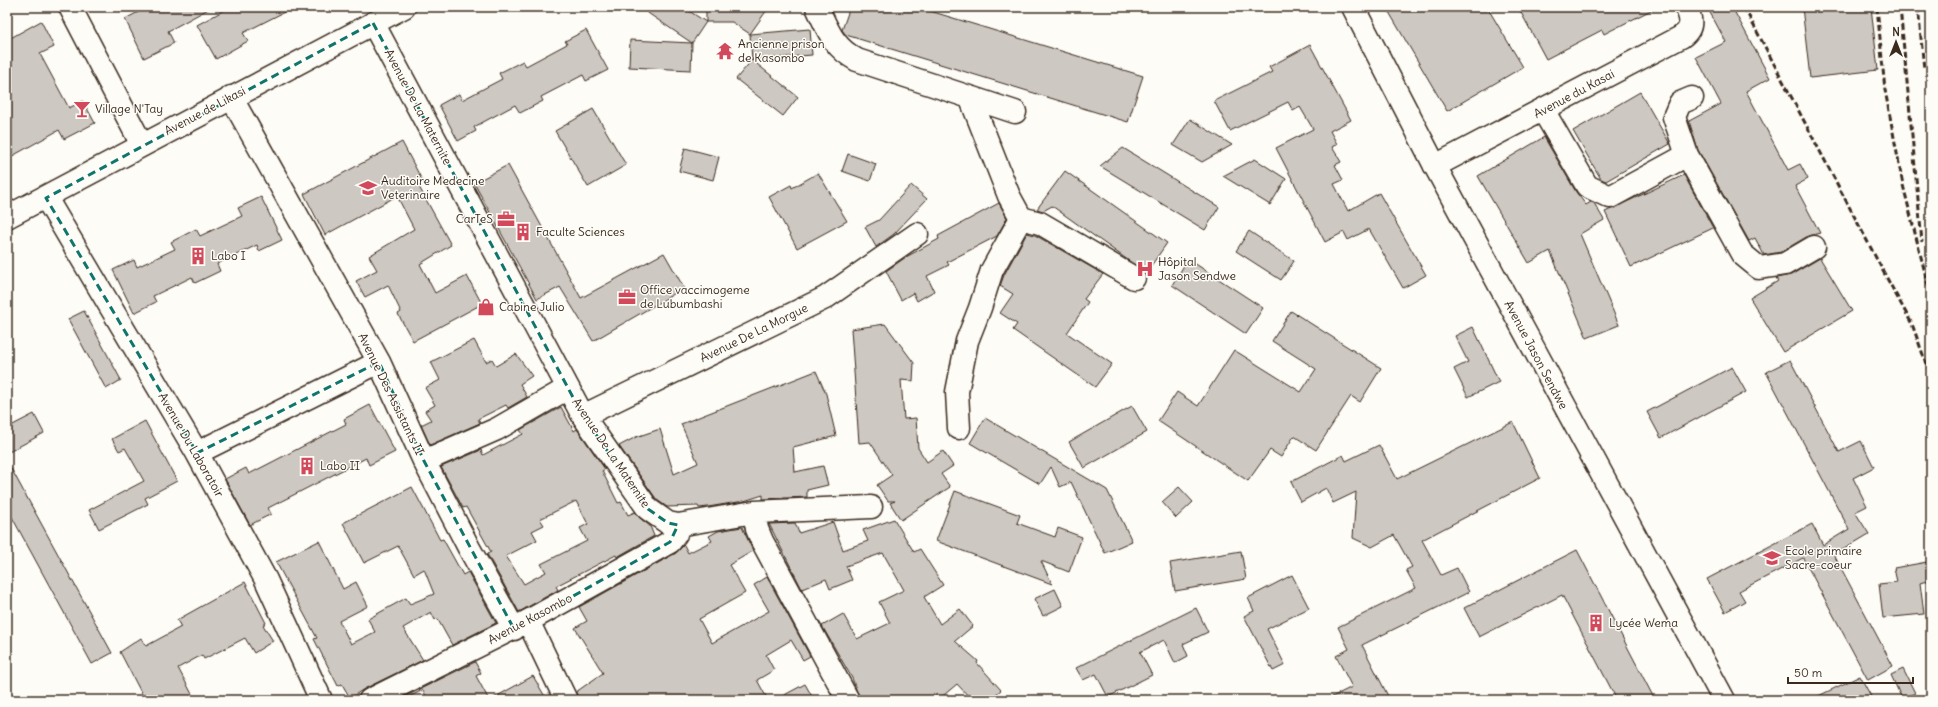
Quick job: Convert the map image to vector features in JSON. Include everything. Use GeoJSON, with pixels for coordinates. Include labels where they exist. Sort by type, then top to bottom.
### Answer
{"type":"FeatureCollection","features":[{"type":"Feature","properties":{"kind":"street"},"geometry":{"type":"LineString","coordinates":[[70,7],[142,145]]}},
{"type":"Feature","properties":{"kind":"street","name":"Avenue de Likasi"},"geometry":{"type":"LineString","coordinates":[[7,217],[46,198],[231,97],[404,7]]}},
{"type":"Feature","properties":{"kind":"street"},"geometry":{"type":"LineString","coordinates":[[817,7],[832,39],[845,53],[857,60],[1015,112]]}},
{"type":"Feature","properties":{"kind":"street","name":"Avenue Jason Sendwe"},"geometry":{"type":"LineString","coordinates":[[1353,7],[1435,166],[1724,700]]}},
{"type":"Feature","properties":{"kind":"street","name":"Avenue du Kasai"},"geometry":{"type":"LineString","coordinates":[[1435,166],[1687,33],[1691,20],[1686,7]]}},
{"type":"Feature","properties":{"kind":"street","name":"Avenue De La Maternite"},"geometry":{"type":"LineString","coordinates":[[373,23],[583,416],[648,509],[668,523],[678,525]]}},
{"type":"Feature","properties":{"kind":"street","name":"Avenue Des Assistants II"},"geometry":{"type":"LineString","coordinates":[[231,97],[379,362],[424,461],[469,548],[521,625],[566,700]]}},
{"type":"Feature","properties":{"kind":"street"},"geometry":{"type":"LineString","coordinates":[[970,97],[1009,196],[1021,218],[1040,223],[1134,278]]}},
{"type":"Feature","properties":{"kind":"street"},"geometry":{"type":"LineString","coordinates":[[1692,98],[1680,103],[1674,117],[1687,155],[1742,254],[1759,268],[1785,264],[1814,247]]}},
{"type":"Feature","properties":{"kind":"street"},"geometry":{"type":"LineString","coordinates":[[1543,110],[1587,186],[1610,197],[1687,155]]}},
{"type":"Feature","properties":{"kind":"street","name":"Avenue Du Laboratoir"},"geometry":{"type":"LineString","coordinates":[[46,198],[197,453],[266,580],[321,700]]}},
{"type":"Feature","properties":{"kind":"street"},"geometry":{"type":"LineString","coordinates":[[959,428],[957,392],[967,341],[992,270],[1021,218]]}},
{"type":"Feature","properties":{"kind":"street","name":"Avenue De La Morgue"},"geometry":{"type":"LineString","coordinates":[[583,416],[825,298],[917,234]]}},
{"type":"Feature","properties":{"kind":"street"},"geometry":{"type":"LineString","coordinates":[[197,453],[379,362]]}},
{"type":"Feature","properties":{"kind":"street"},"geometry":{"type":"LineString","coordinates":[[424,461],[497,429],[568,388]]}},
{"type":"Feature","properties":{"kind":"street"},"geometry":{"type":"LineString","coordinates":[[678,525],[754,512],[871,507]]}},
{"type":"Feature","properties":{"kind":"street"},"geometry":{"type":"LineString","coordinates":[[754,512],[757,529],[762,541],[848,700]]}},
{"type":"Feature","properties":{"kind":"street","name":"Avenue Kasombo"},"geometry":{"type":"LineString","coordinates":[[372,700],[521,625],[670,542],[676,534],[678,525]]}},
{"type":"Feature","properties":{"kind":"highlighted area"},"geometry":{"type":"Polygon","coordinates":[[[373,23],[583,416],[648,509],[668,523],[678,525],[670,542],[514,629],[424,461],[379,362],[197,453],[46,198],[373,23]]]}},
{"type":"Feature","properties":{"kind":"building"},"geometry":{"type":"Polygon","coordinates":[[[148,7],[212,7],[168,31],[174,43],[144,58],[125,19],[148,7]]]}},
{"type":"Feature","properties":{"kind":"building"},"geometry":{"type":"Polygon","coordinates":[[[230,7],[294,7],[243,33],[248,41],[216,59],[197,25],[230,7]]]}},
{"type":"Feature","properties":{"kind":"building"},"geometry":{"type":"Polygon","coordinates":[[[639,7],[683,7],[706,22],[692,43],[639,7]]]}},
{"type":"Feature","properties":{"kind":"building"},"geometry":{"type":"Polygon","coordinates":[[[706,7],[769,7],[750,34],[732,22],[706,22],[706,7]]]}},
{"type":"Feature","properties":{"kind":"building"},"geometry":{"type":"Polygon","coordinates":[[[850,7],[917,7],[1143,76],[1128,122],[846,35],[842,30],[850,7]]]}},
{"type":"Feature","properties":{"kind":"building"},"geometry":{"type":"Polygon","coordinates":[[[1386,7],[1487,7],[1523,67],[1447,111],[1386,7]]]}},
{"type":"Feature","properties":{"kind":"building"},"geometry":{"type":"Polygon","coordinates":[[[1518,7],[1657,7],[1604,34],[1602,30],[1546,59],[1518,7]]]}},
{"type":"Feature","properties":{"kind":"building"},"geometry":{"type":"Polygon","coordinates":[[[1707,7],[1732,7],[1770,78],[1746,91],[1788,170],[1800,164],[1808,179],[1795,186],[1820,233],[1808,236],[1781,252],[1764,255],[1755,238],[1749,241],[1698,150],[1689,121],[1721,104],[1696,57],[1726,42],[1707,7]]]}},
{"type":"Feature","properties":{"kind":"building"},"geometry":{"type":"Polygon","coordinates":[[[1802,7],[1871,7],[1878,70],[1810,78],[1802,7]]]}},
{"type":"Feature","properties":{"kind":"building"},"geometry":{"type":"Polygon","coordinates":[[[41,21],[54,47],[40,54],[69,108],[83,101],[95,123],[64,139],[59,130],[7,159],[7,40],[41,21]]]}},
{"type":"Feature","properties":{"kind":"building"},"geometry":{"type":"Polygon","coordinates":[[[810,29],[812,55],[752,60],[750,34],[810,29]]]}},
{"type":"Feature","properties":{"kind":"building"},"geometry":{"type":"Polygon","coordinates":[[[586,30],[608,70],[586,81],[583,75],[541,97],[543,101],[520,113],[515,105],[474,127],[476,131],[458,141],[439,105],[459,94],[462,100],[502,79],[499,73],[523,61],[526,66],[567,44],[565,41],[586,30]]]}},
{"type":"Feature","properties":{"kind":"building"},"geometry":{"type":"Polygon","coordinates":[[[630,40],[692,43],[691,70],[629,67],[630,40]]]}},
{"type":"Feature","properties":{"kind":"building"},"geometry":{"type":"Polygon","coordinates":[[[1310,45],[1351,120],[1330,131],[1337,144],[1332,147],[1341,162],[1335,165],[1343,180],[1334,184],[1348,211],[1379,193],[1426,275],[1403,288],[1369,229],[1348,240],[1344,232],[1325,242],[1276,148],[1313,129],[1300,107],[1293,111],[1288,102],[1230,131],[1214,101],[1272,72],[1269,67],[1310,45]]]}},
{"type":"Feature","properties":{"kind":"building"},"geometry":{"type":"Polygon","coordinates":[[[752,60],[798,97],[783,116],[736,79],[752,60]]]}},
{"type":"Feature","properties":{"kind":"building"},"geometry":{"type":"Polygon","coordinates":[[[1640,92],[1670,144],[1606,181],[1601,179],[1573,131],[1640,92]]]}},
{"type":"Feature","properties":{"kind":"building"},"geometry":{"type":"Polygon","coordinates":[[[593,109],[626,165],[588,187],[555,131],[593,109]]]}},
{"type":"Feature","properties":{"kind":"building"},"geometry":{"type":"Polygon","coordinates":[[[1190,119],[1232,145],[1202,162],[1173,145],[1190,119]]]}},
{"type":"Feature","properties":{"kind":"building"},"geometry":{"type":"Polygon","coordinates":[[[1544,137],[1576,192],[1586,205],[1591,202],[1594,203],[1604,220],[1580,234],[1619,325],[1587,338],[1550,251],[1529,263],[1478,176],[1544,137]]]}},
{"type":"Feature","properties":{"kind":"building"},"geometry":{"type":"Polygon","coordinates":[[[402,142],[423,182],[418,185],[451,245],[420,264],[435,293],[467,276],[482,304],[413,341],[398,314],[401,312],[388,285],[365,297],[356,281],[377,270],[369,256],[414,229],[397,196],[325,235],[304,194],[402,142]]]}},
{"type":"Feature","properties":{"kind":"building"},"geometry":{"type":"Polygon","coordinates":[[[685,148],[719,157],[713,180],[679,171],[685,148]]]}},
{"type":"Feature","properties":{"kind":"building"},"geometry":{"type":"Polygon","coordinates":[[[1123,148],[1219,207],[1205,230],[1100,166],[1123,148]]]}},
{"type":"Feature","properties":{"kind":"building"},"geometry":{"type":"Polygon","coordinates":[[[848,154],[876,164],[870,181],[842,171],[848,154]]]}},
{"type":"Feature","properties":{"kind":"building"},"geometry":{"type":"Polygon","coordinates":[[[1255,159],[1286,179],[1270,205],[1223,176],[1255,159]]]}},
{"type":"Feature","properties":{"kind":"building"},"geometry":{"type":"Polygon","coordinates":[[[508,165],[581,298],[664,253],[684,288],[593,341],[560,287],[537,299],[474,183],[508,165]]]}},
{"type":"Feature","properties":{"kind":"building"},"geometry":{"type":"Polygon","coordinates":[[[1065,171],[1167,243],[1146,273],[1052,206],[1043,211],[1037,209],[1065,171]]]}},
{"type":"Feature","properties":{"kind":"building"},"geometry":{"type":"Polygon","coordinates":[[[818,173],[847,221],[797,248],[769,197],[791,185],[792,188],[818,173]]]}},
{"type":"Feature","properties":{"kind":"building"},"geometry":{"type":"Polygon","coordinates":[[[1684,175],[1713,228],[1631,267],[1605,212],[1684,175]]]}},
{"type":"Feature","properties":{"kind":"building"},"geometry":{"type":"Polygon","coordinates":[[[911,185],[927,199],[894,234],[876,247],[865,227],[879,220],[911,185]]]}},
{"type":"Feature","properties":{"kind":"building","name":"Labo I"},"geometry":{"type":"Polygon","coordinates":[[[261,197],[282,240],[259,251],[257,245],[217,264],[220,271],[195,283],[192,277],[153,296],[156,302],[134,313],[113,270],[134,260],[137,267],[175,249],[171,242],[196,229],[200,236],[242,216],[238,208],[261,197]]]}},
{"type":"Feature","properties":{"kind":"building"},"geometry":{"type":"Polygon","coordinates":[[[999,203],[1007,218],[997,236],[947,262],[949,265],[927,276],[934,291],[917,301],[913,293],[901,300],[886,271],[906,257],[939,239],[938,236],[999,203]]]}},
{"type":"Feature","properties":{"kind":"building"},"geometry":{"type":"Polygon","coordinates":[[[1249,231],[1294,261],[1281,280],[1236,251],[1249,231]]]}},
{"type":"Feature","properties":{"kind":"building"},"geometry":{"type":"Polygon","coordinates":[[[1027,233],[1035,235],[1103,274],[1084,299],[1088,302],[1067,333],[1112,364],[1095,387],[1013,330],[1017,324],[1000,313],[1013,294],[1000,286],[1004,275],[1027,233]]]}},
{"type":"Feature","properties":{"kind":"building"},"geometry":{"type":"Polygon","coordinates":[[[1820,258],[1852,311],[1783,352],[1750,298],[1778,281],[1776,278],[1791,275],[1820,258]]]}},
{"type":"Feature","properties":{"kind":"building"},"geometry":{"type":"Polygon","coordinates":[[[1188,259],[1263,308],[1246,334],[1172,285],[1188,259]]]}},
{"type":"Feature","properties":{"kind":"building"},"geometry":{"type":"Polygon","coordinates":[[[84,311],[121,380],[106,389],[68,319],[84,311]]]}},
{"type":"Feature","properties":{"kind":"building"},"geometry":{"type":"Polygon","coordinates":[[[1291,311],[1381,368],[1360,402],[1351,396],[1316,450],[1294,436],[1281,457],[1270,450],[1248,481],[1158,421],[1177,392],[1198,406],[1234,350],[1301,392],[1316,369],[1272,341],[1291,311]]]}},
{"type":"Feature","properties":{"kind":"building"},"geometry":{"type":"Polygon","coordinates":[[[885,324],[914,363],[913,381],[901,380],[904,419],[916,418],[918,448],[927,462],[943,451],[953,466],[941,474],[950,487],[901,520],[890,503],[895,501],[888,501],[877,485],[892,475],[870,442],[859,443],[851,329],[885,324]]]}},
{"type":"Feature","properties":{"kind":"building"},"geometry":{"type":"Polygon","coordinates":[[[1473,327],[1499,382],[1468,397],[1454,369],[1468,362],[1455,336],[1473,327]]]}},
{"type":"Feature","properties":{"kind":"building"},"geometry":{"type":"Polygon","coordinates":[[[474,340],[486,362],[492,359],[496,366],[516,354],[532,376],[520,384],[527,397],[508,408],[506,405],[478,419],[480,423],[430,445],[421,425],[431,420],[425,411],[435,405],[425,388],[440,380],[431,362],[474,340]]]}},
{"type":"Feature","properties":{"kind":"building"},"geometry":{"type":"Polygon","coordinates":[[[1790,360],[1839,452],[1861,441],[1874,467],[1853,478],[1867,506],[1855,512],[1869,534],[1834,555],[1893,666],[1868,680],[1803,558],[1739,591],[1745,601],[1725,612],[1707,579],[1812,524],[1823,545],[1849,529],[1766,372],[1790,360]]]}},
{"type":"Feature","properties":{"kind":"building"},"geometry":{"type":"Polygon","coordinates":[[[1732,367],[1746,392],[1661,438],[1647,412],[1732,367]]]}},
{"type":"Feature","properties":{"kind":"building"},"geometry":{"type":"Polygon","coordinates":[[[816,371],[826,394],[836,436],[793,447],[795,472],[823,466],[828,485],[807,490],[807,497],[763,499],[763,495],[744,501],[708,507],[667,507],[657,500],[619,446],[636,437],[660,429],[674,474],[698,463],[681,424],[816,371]]]}},
{"type":"Feature","properties":{"kind":"building","name":"Labo II"},"geometry":{"type":"Polygon","coordinates":[[[370,405],[395,452],[369,465],[366,458],[268,508],[271,514],[250,525],[225,479],[246,468],[249,474],[346,424],[344,419],[370,405]]]}},
{"type":"Feature","properties":{"kind":"building"},"geometry":{"type":"Polygon","coordinates":[[[1132,406],[1147,432],[1084,468],[1069,442],[1132,406]]]}},
{"type":"Feature","properties":{"kind":"building"},"geometry":{"type":"Polygon","coordinates":[[[561,407],[574,431],[577,429],[605,469],[602,471],[618,503],[621,502],[628,515],[635,512],[650,526],[654,536],[617,557],[616,555],[556,586],[558,590],[519,612],[487,554],[491,552],[466,507],[463,508],[441,467],[481,450],[483,455],[523,434],[520,430],[561,407]],[[576,501],[540,519],[544,525],[532,531],[537,540],[506,556],[524,584],[546,572],[541,564],[587,541],[580,528],[588,524],[576,501]]]}},
{"type":"Feature","properties":{"kind":"building"},"geometry":{"type":"Polygon","coordinates":[[[34,414],[44,433],[7,453],[7,428],[34,414]]]}},
{"type":"Feature","properties":{"kind":"building"},"geometry":{"type":"Polygon","coordinates":[[[985,418],[1107,490],[1132,541],[1105,553],[1071,482],[1060,487],[1051,467],[1040,484],[970,443],[985,418]]]}},
{"type":"Feature","properties":{"kind":"building"},"geometry":{"type":"Polygon","coordinates":[[[145,421],[177,481],[145,498],[148,504],[99,529],[89,510],[144,481],[125,448],[119,451],[112,439],[145,421]]]}},
{"type":"Feature","properties":{"kind":"building"},"geometry":{"type":"Polygon","coordinates":[[[1513,422],[1540,478],[1422,540],[1441,575],[1457,568],[1469,592],[1362,645],[1390,700],[1326,700],[1352,687],[1336,656],[1349,649],[1338,627],[1416,588],[1406,570],[1412,567],[1394,535],[1372,547],[1353,538],[1356,492],[1333,503],[1326,488],[1301,502],[1291,482],[1343,455],[1346,461],[1379,445],[1397,479],[1513,422]]]}},
{"type":"Feature","properties":{"kind":"building"},"geometry":{"type":"Polygon","coordinates":[[[7,461],[112,653],[92,664],[7,508],[7,461]]]}},
{"type":"Feature","properties":{"kind":"building"},"geometry":{"type":"Polygon","coordinates":[[[412,487],[440,540],[443,539],[463,575],[468,572],[496,623],[452,645],[437,618],[435,620],[431,612],[403,628],[423,660],[364,689],[350,698],[342,684],[338,686],[314,639],[317,638],[276,562],[319,541],[343,589],[356,582],[368,606],[339,621],[351,644],[375,632],[368,619],[406,598],[410,604],[434,594],[424,569],[414,575],[398,546],[364,563],[343,523],[412,487]]]}},
{"type":"Feature","properties":{"kind":"building"},"geometry":{"type":"Polygon","coordinates":[[[1179,487],[1193,502],[1176,518],[1162,502],[1179,487]]]}},
{"type":"Feature","properties":{"kind":"building"},"geometry":{"type":"Polygon","coordinates":[[[955,491],[1020,515],[1017,523],[1055,537],[1058,528],[1082,537],[1069,572],[1041,561],[1052,584],[936,541],[955,491]]]}},
{"type":"Feature","properties":{"kind":"building"},"geometry":{"type":"Polygon","coordinates":[[[894,519],[914,552],[920,549],[943,585],[924,597],[940,624],[960,609],[973,626],[955,641],[978,661],[977,663],[1001,690],[989,700],[972,700],[957,684],[938,700],[860,700],[852,678],[822,626],[843,614],[857,639],[890,623],[879,602],[904,590],[883,553],[846,566],[852,580],[830,589],[826,579],[802,589],[769,524],[795,523],[799,533],[833,522],[843,550],[868,541],[863,530],[894,519]]]}},
{"type":"Feature","properties":{"kind":"building"},"geometry":{"type":"Polygon","coordinates":[[[742,527],[753,551],[729,565],[745,593],[699,619],[712,643],[769,611],[754,585],[767,577],[810,656],[803,660],[791,640],[766,655],[774,670],[757,680],[768,700],[578,700],[576,692],[603,673],[575,628],[587,621],[579,607],[676,553],[684,545],[688,553],[712,541],[709,536],[718,531],[742,527]]]}},
{"type":"Feature","properties":{"kind":"building","name":"Lycée Wema"},"geometry":{"type":"Polygon","coordinates":[[[1577,550],[1655,700],[1617,700],[1562,595],[1479,637],[1464,608],[1577,550]]]}},
{"type":"Feature","properties":{"kind":"building"},"geometry":{"type":"Polygon","coordinates":[[[1241,551],[1246,579],[1175,591],[1170,563],[1241,551]]]}},
{"type":"Feature","properties":{"kind":"building"},"geometry":{"type":"Polygon","coordinates":[[[1927,562],[1930,580],[1920,583],[1924,614],[1883,618],[1879,584],[1897,582],[1894,568],[1927,562]]]}},
{"type":"Feature","properties":{"kind":"building"},"geometry":{"type":"Polygon","coordinates":[[[1292,575],[1309,608],[1267,629],[1285,665],[1273,671],[1244,616],[1254,611],[1248,598],[1292,575]]]}},
{"type":"Feature","properties":{"kind":"building"},"geometry":{"type":"Polygon","coordinates":[[[245,582],[266,623],[263,625],[273,641],[254,653],[245,638],[204,659],[202,655],[178,668],[193,696],[185,700],[145,700],[120,652],[141,638],[146,646],[181,627],[177,620],[245,582]]]}},
{"type":"Feature","properties":{"kind":"building"},"geometry":{"type":"Polygon","coordinates":[[[1055,589],[1063,606],[1043,616],[1034,599],[1055,589]]]}},
{"type":"Feature","properties":{"kind":"building"},"geometry":{"type":"Polygon","coordinates":[[[1196,608],[1208,632],[1183,644],[1188,656],[1175,663],[1164,640],[1140,652],[1152,675],[1108,697],[1096,674],[1083,680],[1076,668],[1196,608]]]}},
{"type":"Feature","properties":{"kind":"building"},"geometry":{"type":"Polygon","coordinates":[[[475,662],[481,673],[476,676],[489,700],[428,700],[423,690],[403,700],[398,700],[475,662]]]}},
{"type":"Feature","properties":{"kind":"building"},"geometry":{"type":"Polygon","coordinates":[[[1903,669],[1915,693],[1902,699],[1891,675],[1903,669]]]}},
{"type":"Feature","properties":{"kind":"building"},"geometry":{"type":"Polygon","coordinates":[[[533,676],[547,700],[490,700],[533,676]]]}},
{"type":"Feature","properties":{"kind":"building"},"geometry":{"type":"Polygon","coordinates":[[[1860,676],[1873,700],[1810,700],[1860,676]]]}},
{"type":"Feature","properties":{"kind":"building"},"geometry":{"type":"Polygon","coordinates":[[[805,684],[814,700],[775,700],[805,684]]]}},
{"type":"Feature","properties":{"kind":"railway"},"geometry":{"type":"LineString","coordinates":[[1744,7],[1912,324],[1931,377]]}},
{"type":"Feature","properties":{"kind":"railway"},"geometry":{"type":"LineString","coordinates":[[1877,7],[1885,90],[1903,185],[1931,297]]}},
{"type":"Feature","properties":{"kind":"railway"},"geometry":{"type":"LineString","coordinates":[[1900,7],[1922,242]]}},
{"type":"Feature","properties":{"kind":"railway"},"geometry":{"type":"LineString","coordinates":[[1918,7],[1924,69]]}},
{"type":"Feature","properties":{"kind":"place","name":"Ancienne prison de Kasombo"},"geometry":{"type":"Point","coordinates":[725,51]}},
{"type":"Feature","properties":{"kind":"place","name":"Village N'Tay"},"geometry":{"type":"Point","coordinates":[82,109]}},
{"type":"Feature","properties":{"kind":"place","name":"Auditoire Medecine Veterinaire"},"geometry":{"type":"Point","coordinates":[368,188]}},
{"type":"Feature","properties":{"kind":"place","name":"CarTeS"},"geometry":{"type":"Point","coordinates":[506,219]}},
{"type":"Feature","properties":{"kind":"place","name":"Faculte Sciences"},"geometry":{"type":"Point","coordinates":[523,232]}},
{"type":"Feature","properties":{"kind":"place","name":"Labo I"},"geometry":{"type":"Point","coordinates":[198,256]}},
{"type":"Feature","properties":{"kind":"place","name":"Hôpital Jason Sendwe"},"geometry":{"type":"Point","coordinates":[1145,269]}},
{"type":"Feature","properties":{"kind":"place","name":"Office vaccimogeme de Lubumbashi"},"geometry":{"type":"Point","coordinates":[627,297]}},
{"type":"Feature","properties":{"kind":"place","name":"Cabine Julio"},"geometry":{"type":"Point","coordinates":[486,307]}},
{"type":"Feature","properties":{"kind":"place","name":"Labo II"},"geometry":{"type":"Point","coordinates":[307,466]}},
{"type":"Feature","properties":{"kind":"place","name":"Ecole primaire Sacre-coeur"},"geometry":{"type":"Point","coordinates":[1772,558]}},
{"type":"Feature","properties":{"kind":"place","name":"Lycée Wema"},"geometry":{"type":"Point","coordinates":[1596,623]}}]}
